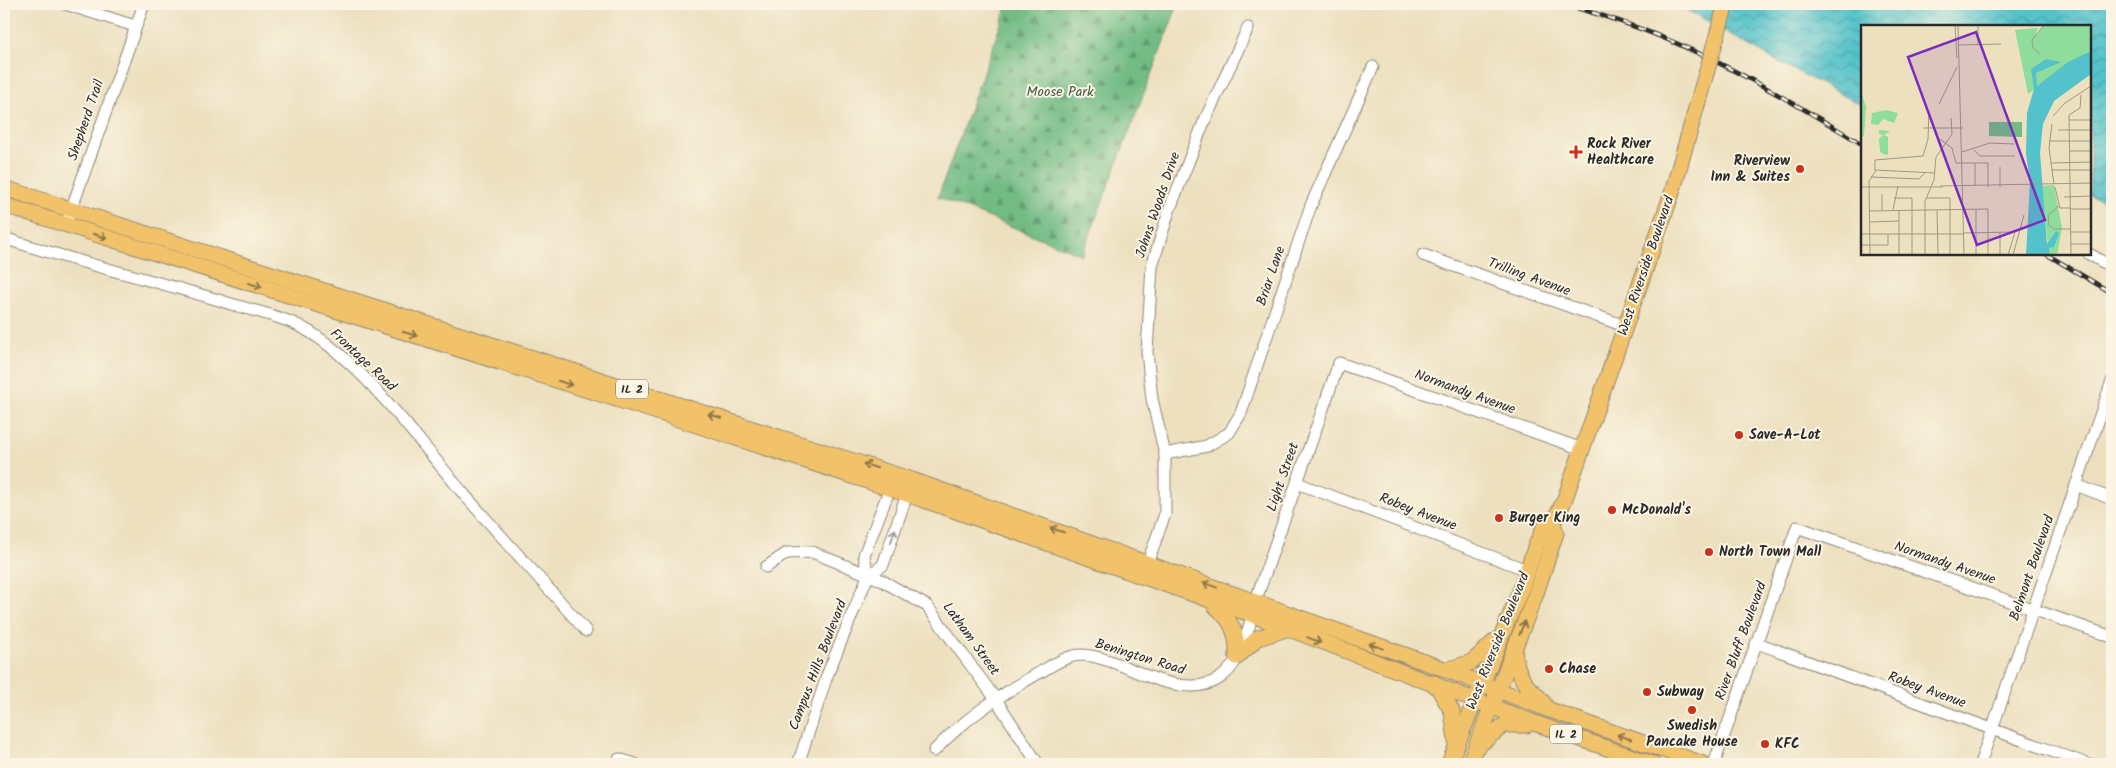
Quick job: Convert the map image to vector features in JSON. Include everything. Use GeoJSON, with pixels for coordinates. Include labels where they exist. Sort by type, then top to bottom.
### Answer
{"type":"FeatureCollection","features":[{"type":"Feature","properties":{"kind":"main road","name":"West Riverside Boulevard"},"geometry":{"type":"LineString","coordinates":[[1449,764],[1544,528],[1553,523],[1564,501],[1672,193],[1726,4]]}},
{"type":"Feature","properties":{"kind":"main road","name":"IL 2"},"geometry":{"type":"LineString","coordinates":[[4,188],[892,482]]}},
{"type":"Feature","properties":{"kind":"main road","name":"IL 2"},"geometry":{"type":"LineString","coordinates":[[4,205],[652,410],[909,487],[1147,562],[1254,609],[1447,670],[1548,709],[1703,764]]}},
{"type":"Feature","properties":{"kind":"main road","name":"IL 2"},"geometry":{"type":"LineString","coordinates":[[909,487],[1144,578],[1208,600],[1254,609],[1286,629],[1434,683],[1474,701],[1653,764]]}},
{"type":"Feature","properties":{"kind":"main road","name":"West Riverside Boulevard"},"geometry":{"type":"LineString","coordinates":[[1469,764],[1514,650],[1556,533],[1553,523]]}},
{"type":"Feature","properties":{"kind":"main road"},"geometry":{"type":"LineString","coordinates":[[1208,600],[1229,618],[1237,639],[1237,657]]}},
{"type":"Feature","properties":{"kind":"main road"},"geometry":{"type":"LineString","coordinates":[[1237,657],[1258,638],[1286,629]]}},
{"type":"Feature","properties":{"kind":"main road"},"geometry":{"type":"LineString","coordinates":[[1447,670],[1472,662],[1484,654],[1503,633]]}},
{"type":"Feature","properties":{"kind":"main road"},"geometry":{"type":"LineString","coordinates":[[1514,650],[1516,662],[1524,682],[1543,699],[1548,709]]}},
{"type":"Feature","properties":{"kind":"main road"},"geometry":{"type":"LineString","coordinates":[[1434,683],[1452,711],[1456,744]]}},
{"type":"Feature","properties":{"kind":"main road"},"geometry":{"type":"LineString","coordinates":[[1475,749],[1495,730],[1504,725],[1540,725]]}},
{"type":"Feature","properties":{"kind":"street"},"geometry":{"type":"LineString","coordinates":[[65,4],[135,26]]}},
{"type":"Feature","properties":{"kind":"street","name":"Shepherd Trail"},"geometry":{"type":"LineString","coordinates":[[67,225],[144,4]]}},
{"type":"Feature","properties":{"kind":"street","name":"Johns Woods Drive"},"geometry":{"type":"LineString","coordinates":[[1144,578],[1147,562],[1165,514],[1165,454],[1152,399],[1147,352],[1152,266],[1169,211],[1204,122],[1248,28]]}},
{"type":"Feature","properties":{"kind":"street","name":"Briar Lane"},"geometry":{"type":"LineString","coordinates":[[1165,454],[1207,446],[1229,433],[1240,413],[1311,205],[1373,67]]}},
{"type":"Feature","properties":{"kind":"street","name":"Frontage Road"},"geometry":{"type":"LineString","coordinates":[[4,238],[66,259],[160,282],[294,323],[327,344],[358,372],[402,420],[464,494],[586,631]]}},
{"type":"Feature","properties":{"kind":"street","name":"Trilling Avenue"},"geometry":{"type":"LineString","coordinates":[[1423,255],[1625,326]]}},
{"type":"Feature","properties":{"kind":"street"},"geometry":{"type":"LineString","coordinates":[[2091,255],[2112,267]]}},
{"type":"Feature","properties":{"kind":"street","name":"Normandy Avenue"},"geometry":{"type":"LineString","coordinates":[[1339,363],[1582,449]]}},
{"type":"Feature","properties":{"kind":"street","name":"Light Street"},"geometry":{"type":"LineString","coordinates":[[1254,609],[1339,363]]}},
{"type":"Feature","properties":{"kind":"street","name":"Belmont Boulevard"},"geometry":{"type":"LineString","coordinates":[[1980,764],[2112,381]]}},
{"type":"Feature","properties":{"kind":"street","name":"Campus Hills Boulevard"},"geometry":{"type":"LineString","coordinates":[[868,576],[864,554],[892,482]]}},
{"type":"Feature","properties":{"kind":"street","name":"Robey Avenue"},"geometry":{"type":"LineString","coordinates":[[1297,483],[1527,570]]}},
{"type":"Feature","properties":{"kind":"street"},"geometry":{"type":"LineString","coordinates":[[2076,485],[2112,499]]}},
{"type":"Feature","properties":{"kind":"street","name":"Campus Hills Boulevard"},"geometry":{"type":"LineString","coordinates":[[798,764],[828,673],[868,576],[883,565],[909,487]]}},
{"type":"Feature","properties":{"kind":"street","name":"Normandy Avenue"},"geometry":{"type":"LineString","coordinates":[[1797,528],[2112,637]]}},
{"type":"Feature","properties":{"kind":"street","name":"River Bluff Boulevard"},"geometry":{"type":"LineString","coordinates":[[1714,764],[1797,528]]}},
{"type":"Feature","properties":{"kind":"street","name":"Latham Street"},"geometry":{"type":"LineString","coordinates":[[766,566],[787,553],[812,552],[881,580],[927,606],[995,698],[1038,764]]}},
{"type":"Feature","properties":{"kind":"street","name":"Benington Road"},"geometry":{"type":"LineString","coordinates":[[934,751],[954,730],[995,698],[1060,661],[1081,655],[1119,664],[1148,677],[1186,687],[1219,680],[1224,677],[1246,639],[1254,609]]}},
{"type":"Feature","properties":{"kind":"street","name":"Robey Avenue"},"geometry":{"type":"LineString","coordinates":[[1757,643],[2087,764]]}},
{"type":"Feature","properties":{"kind":"street"},"geometry":{"type":"LineString","coordinates":[[619,759],[635,764]]}},
{"type":"Feature","properties":{"kind":"green space","name":"Moose Park"},"geometry":{"type":"Polygon","coordinates":[[[1008,4],[1178,4],[1082,255],[938,197],[1008,4]]]}},
{"type":"Feature","properties":{"kind":"water"},"geometry":{"type":"Polygon","coordinates":[[[1671,4],[2112,4],[2112,204],[2091,195],[2091,25],[1861,25],[1861,104],[1773,59],[1697,15],[1671,4]]]}},
{"type":"Feature","properties":{"kind":"railway"},"geometry":{"type":"LineString","coordinates":[[1561,4],[1603,16],[1681,45],[1753,81],[1861,143]]}},
{"type":"Feature","properties":{"kind":"railway"},"geometry":{"type":"LineString","coordinates":[[2048,255],[2112,293]]}},
{"type":"Feature","properties":{"kind":"place","name":"Rock River Healthcare"},"geometry":{"type":"Point","coordinates":[1576,152]}},
{"type":"Feature","properties":{"kind":"place","name":"Riverview Inn & Suites"},"geometry":{"type":"Point","coordinates":[1800,169]}},
{"type":"Feature","properties":{"kind":"place","name":"Save-A-Lot"},"geometry":{"type":"Point","coordinates":[1739,435]}},
{"type":"Feature","properties":{"kind":"place","name":"McDonald's"},"geometry":{"type":"Point","coordinates":[1612,510]}},
{"type":"Feature","properties":{"kind":"place","name":"Burger King"},"geometry":{"type":"Point","coordinates":[1499,518]}},
{"type":"Feature","properties":{"kind":"place","name":"North Town Mall"},"geometry":{"type":"Point","coordinates":[1709,552]}},
{"type":"Feature","properties":{"kind":"place","name":"Chase"},"geometry":{"type":"Point","coordinates":[1549,669]}},
{"type":"Feature","properties":{"kind":"place","name":"Subway"},"geometry":{"type":"Point","coordinates":[1647,692]}},
{"type":"Feature","properties":{"kind":"place","name":"Swedish Pancake House"},"geometry":{"type":"Point","coordinates":[1692,710]}},
{"type":"Feature","properties":{"kind":"place","name":"KFC"},"geometry":{"type":"Point","coordinates":[1765,744]}}]}
